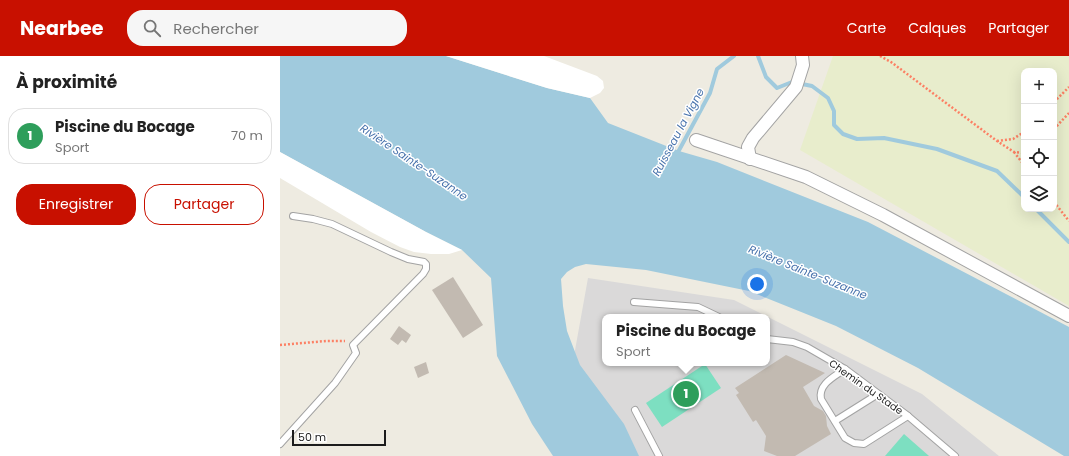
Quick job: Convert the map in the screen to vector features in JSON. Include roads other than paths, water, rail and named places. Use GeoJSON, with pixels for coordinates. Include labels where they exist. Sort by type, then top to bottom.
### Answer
{"type":"FeatureCollection","features":[{"type":"Feature","properties":{"kind":"street"},"geometry":{"type":"LineString","coordinates":[[750,159],[748,147],[798,83],[802,65],[802,56]]}},
{"type":"Feature","properties":{"kind":"street"},"geometry":{"type":"LineString","coordinates":[[696,140],[806,177],[876,212],[1069,316]]}},
{"type":"Feature","properties":{"kind":"lane"},"geometry":{"type":"LineString","coordinates":[[280,444],[335,383],[356,353],[354,345],[423,274],[426,269],[426,264],[424,262],[408,259],[391,252],[332,224],[293,216]]}},
{"type":"Feature","properties":{"kind":"lane"},"geometry":{"type":"LineString","coordinates":[[634,302],[698,307],[713,314]]}},
{"type":"Feature","properties":{"kind":"lane","name":"Chemin du Stade"},"geometry":{"type":"LineString","coordinates":[[770,339],[793,342],[807,347],[845,369],[908,416],[955,456]]}},
{"type":"Feature","properties":{"kind":"lane"},"geometry":{"type":"LineString","coordinates":[[845,369],[822,386],[820,392],[821,399],[845,438],[854,443],[864,444],[908,416]]}},
{"type":"Feature","properties":{"kind":"lane"},"geometry":{"type":"LineString","coordinates":[[835,421],[878,394]]}},
{"type":"Feature","properties":{"kind":"lane"},"geometry":{"type":"LineString","coordinates":[[635,410],[659,456]]}},
{"type":"Feature","properties":{"kind":"water","name":"Rivière Sainte-Suzanne"},"geometry":{"type":"Polygon","coordinates":[[[280,56],[446,56],[547,88],[590,98],[608,123],[679,151],[717,162],[868,222],[1069,327],[1069,456],[1064,456],[918,368],[836,326],[749,291],[646,270],[586,264],[575,267],[567,272],[561,279],[567,331],[580,365],[624,424],[639,456],[553,456],[532,424],[497,356],[491,278],[462,250],[426,232],[280,152],[280,56]]]}},
{"type":"Feature","properties":{"kind":"waterway","name":"Ruisseau la Vigne"},"geometry":{"type":"LineString","coordinates":[[677,154],[710,93],[717,69],[734,56]]}},
{"type":"Feature","properties":{"kind":"waterway","name":"Ruisseau la Vigne"},"geometry":{"type":"LineString","coordinates":[[758,56],[766,77],[777,88],[792,82],[812,86],[828,98],[834,111],[834,125],[843,134],[857,139],[884,138],[937,149],[997,171],[1021,194]]}},
{"type":"Feature","properties":{"kind":"waterway","name":"Ruisseau la Vigne"},"geometry":{"type":"LineString","coordinates":[[1039,212],[1069,242]]}},
{"type":"Feature","properties":{"kind":"place","name":"Piscine du Bocage"},"geometry":{"type":"Point","coordinates":[686,394]}}]}
